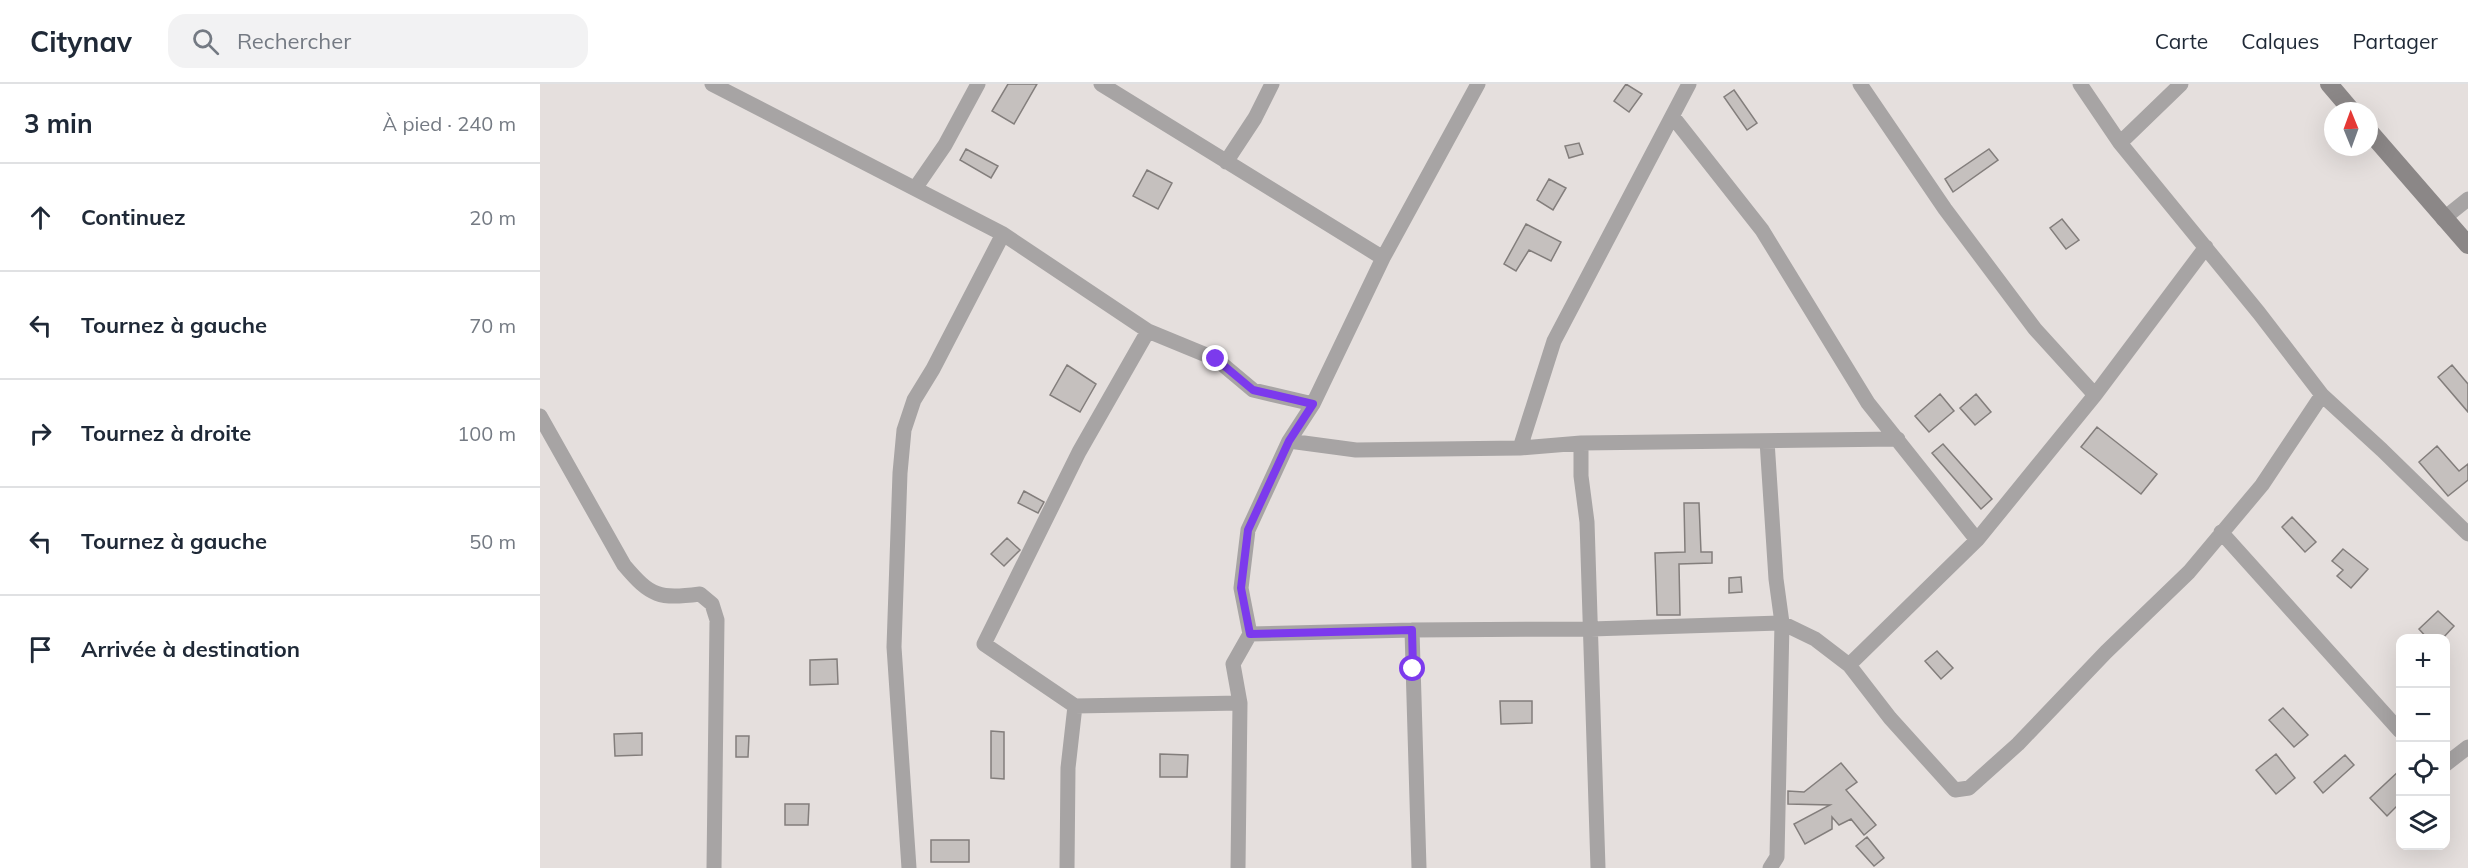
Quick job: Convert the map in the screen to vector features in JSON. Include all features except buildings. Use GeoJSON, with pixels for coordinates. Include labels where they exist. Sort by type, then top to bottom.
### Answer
{"type":"FeatureCollection","features":[{"type":"Feature","properties":{"kind":"street"},"geometry":{"type":"LineString","coordinates":[[712,84],[916,187],[1003,234],[1148,331],[1216,359],[1253,390],[1313,404]]}},
{"type":"Feature","properties":{"kind":"street"},"geometry":{"type":"LineString","coordinates":[[916,187],[945,145],[978,84]]}},
{"type":"Feature","properties":{"kind":"street"},"geometry":{"type":"LineString","coordinates":[[1101,84],[1383,258]]}},
{"type":"Feature","properties":{"kind":"street"},"geometry":{"type":"LineString","coordinates":[[1226,162],[1255,118],[1272,84]]}},
{"type":"Feature","properties":{"kind":"street"},"geometry":{"type":"LineString","coordinates":[[1238,868],[1240,703],[1233,664],[1250,634],[1241,588],[1248,530],[1289,441],[1313,404],[1383,258],[1478,84]]}},
{"type":"Feature","properties":{"kind":"street"},"geometry":{"type":"LineString","coordinates":[[1520,448],[1554,341],[1689,84]]}},
{"type":"Feature","properties":{"kind":"street"},"geometry":{"type":"LineString","coordinates":[[1860,84],[1959,228],[2035,328],[2095,395]]}},
{"type":"Feature","properties":{"kind":"street"},"geometry":{"type":"LineString","coordinates":[[2080,84],[2120,143],[2206,247],[2322,395],[2468,534]]}},
{"type":"Feature","properties":{"kind":"street"},"geometry":{"type":"LineString","coordinates":[[2120,143],[2181,84]]}},
{"type":"Feature","properties":{"kind":"street"},"geometry":{"type":"LineString","coordinates":[[2329,84],[2344,102]]}},
{"type":"Feature","properties":{"kind":"street"},"geometry":{"type":"LineString","coordinates":[[1673,117],[1762,230],[1868,404],[1977,540]]}},
{"type":"Feature","properties":{"kind":"street"},"geometry":{"type":"LineString","coordinates":[[2378,142],[2468,245]]}},
{"type":"Feature","properties":{"kind":"street"},"geometry":{"type":"LineString","coordinates":[[2443,219],[2468,199]]}},
{"type":"Feature","properties":{"kind":"street"},"geometry":{"type":"LineString","coordinates":[[909,868],[894,646],[900,473],[904,430],[914,400],[933,369],[1003,234]]}},
{"type":"Feature","properties":{"kind":"street"},"geometry":{"type":"LineString","coordinates":[[1849,665],[1977,540],[2095,395],[2206,247]]}},
{"type":"Feature","properties":{"kind":"street"},"geometry":{"type":"LineString","coordinates":[[1148,331],[1079,452],[984,644],[1075,706],[1240,703]]}},
{"type":"Feature","properties":{"kind":"street"},"geometry":{"type":"LineString","coordinates":[[1250,634],[1591,629],[1782,622],[1815,639],[1849,665],[1890,718],[1955,790],[1962,791],[1969,788],[2018,744],[2106,652],[2189,572],[2262,485],[2322,395]]}},
{"type":"Feature","properties":{"kind":"street"},"geometry":{"type":"LineString","coordinates":[[540,416],[624,565],[641,585],[661,596],[700,594],[712,604],[717,620],[714,868]]}},
{"type":"Feature","properties":{"kind":"street"},"geometry":{"type":"LineString","coordinates":[[1289,441],[1356,450],[1520,448],[1581,443],[1898,439]]}},
{"type":"Feature","properties":{"kind":"street"},"geometry":{"type":"LineString","coordinates":[[1767,441],[1776,579],[1782,622],[1777,857],[1770,868]]}},
{"type":"Feature","properties":{"kind":"street"},"geometry":{"type":"LineString","coordinates":[[1581,443],[1581,476],[1587,522],[1598,868]]}},
{"type":"Feature","properties":{"kind":"street"},"geometry":{"type":"LineString","coordinates":[[2221,532],[2396,727]]}},
{"type":"Feature","properties":{"kind":"street"},"geometry":{"type":"LineString","coordinates":[[1412,630],[1419,868]]}},
{"type":"Feature","properties":{"kind":"street"},"geometry":{"type":"LineString","coordinates":[[1067,868],[1068,768],[1075,706]]}},
{"type":"Feature","properties":{"kind":"street"},"geometry":{"type":"LineString","coordinates":[[2450,760],[2468,747]]}},
{"type":"Feature","properties":{"kind":"route"},"geometry":{"type":"LineString","coordinates":[[1216,359],[1253,390],[1313,404],[1289,441],[1248,530],[1241,588],[1250,634],[1412,630],[1413,669]]}}]}
